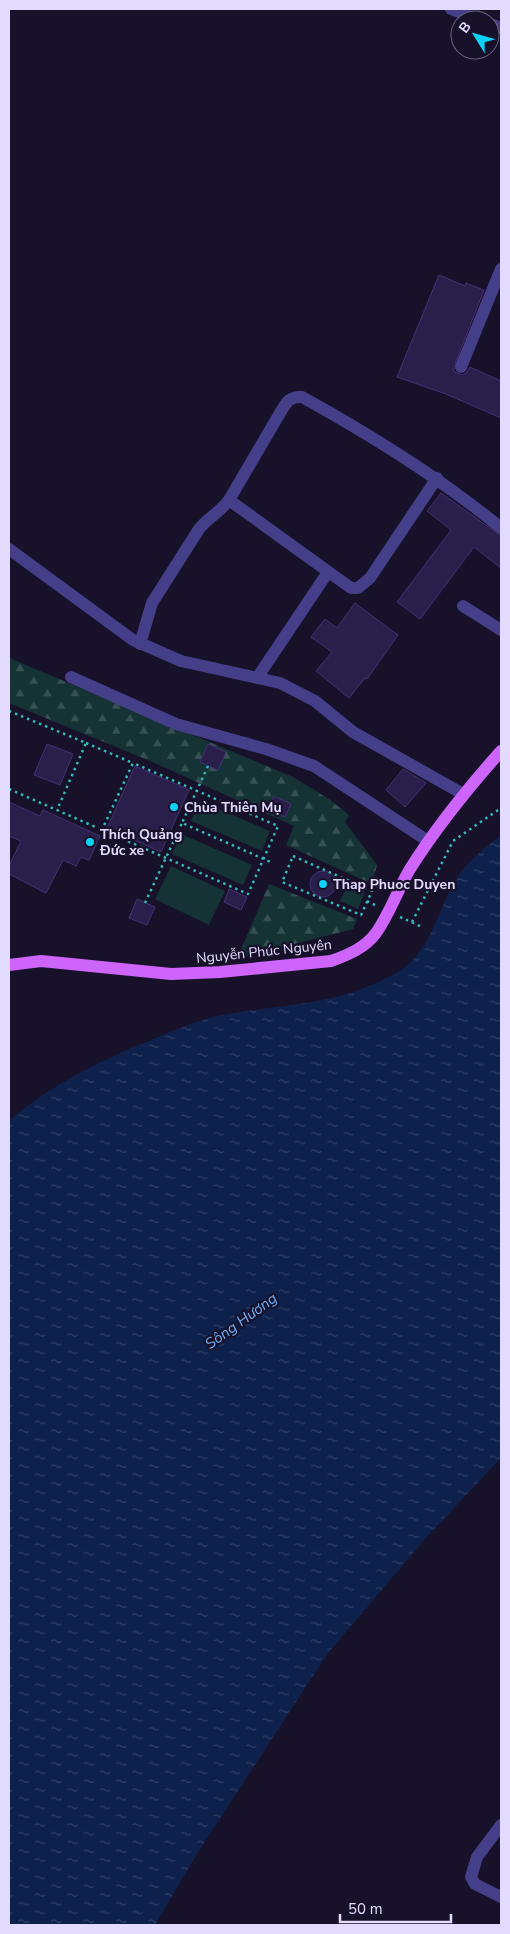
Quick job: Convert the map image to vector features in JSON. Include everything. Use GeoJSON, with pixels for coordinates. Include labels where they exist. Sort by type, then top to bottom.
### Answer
{"type":"FeatureCollection","features":[{"type":"Feature","properties":{"kind":"main road"},"geometry":{"type":"LineString","coordinates":[[463,794],[501,750]]}},
{"type":"Feature","properties":{"kind":"main road","name":"Nguyễn Phúc Nguyên"},"geometry":{"type":"LineString","coordinates":[[9,964],[41,961],[160,974],[220,972],[331,961],[356,951],[376,933],[406,876],[428,841],[463,794]]}},
{"type":"Feature","properties":{"kind":"street"},"geometry":{"type":"LineString","coordinates":[[461,368],[501,269]]}},
{"type":"Feature","properties":{"kind":"street"},"geometry":{"type":"LineString","coordinates":[[140,644],[152,603],[198,529],[207,519],[223,508],[229,500],[288,400],[295,396],[302,397],[352,424],[437,478],[501,528]]}},
{"type":"Feature","properties":{"kind":"street"},"geometry":{"type":"LineString","coordinates":[[229,500],[351,588],[358,588],[370,578],[437,478]]}},
{"type":"Feature","properties":{"kind":"street"},"geometry":{"type":"LineString","coordinates":[[9,549],[140,644],[181,661],[280,683],[315,701],[353,732],[463,794]]}},
{"type":"Feature","properties":{"kind":"street"},"geometry":{"type":"LineString","coordinates":[[257,678],[328,572]]}},
{"type":"Feature","properties":{"kind":"street"},"geometry":{"type":"LineString","coordinates":[[463,606],[501,630]]}},
{"type":"Feature","properties":{"kind":"street"},"geometry":{"type":"LineString","coordinates":[[71,677],[176,724],[266,749],[314,766],[428,841]]}},
{"type":"Feature","properties":{"kind":"street"},"geometry":{"type":"LineString","coordinates":[[501,1825],[477,1857],[471,1877],[475,1884],[501,1897]]}},
{"type":"Feature","properties":{"kind":"path"},"geometry":{"type":"LineString","coordinates":[[9,711],[278,826],[248,894],[9,789]]}},
{"type":"Feature","properties":{"kind":"path"},"geometry":{"type":"LineString","coordinates":[[57,810],[86,743]]}},
{"type":"Feature","properties":{"kind":"path"},"geometry":{"type":"LineString","coordinates":[[102,830],[133,763]]}},
{"type":"Feature","properties":{"kind":"path"},"geometry":{"type":"LineString","coordinates":[[145,903],[208,766]]}},
{"type":"Feature","properties":{"kind":"path"},"geometry":{"type":"LineString","coordinates":[[412,922],[452,841],[501,808]]}},
{"type":"Feature","properties":{"kind":"path"},"geometry":{"type":"LineString","coordinates":[[182,824],[273,863]]}},
{"type":"Feature","properties":{"kind":"path"},"geometry":{"type":"LineString","coordinates":[[293,856],[372,891],[361,915],[282,882],[287,870],[293,856]]}},
{"type":"Feature","properties":{"kind":"path"},"geometry":{"type":"LineString","coordinates":[[282,867],[287,870]]}},
{"type":"Feature","properties":{"kind":"path"},"geometry":{"type":"LineString","coordinates":[[388,911],[422,927]]}},
{"type":"Feature","properties":{"kind":"green space"},"geometry":{"type":"Polygon","coordinates":[[[9,658],[293,777],[329,799],[349,815],[345,822],[377,865],[372,884],[286,845],[294,826],[150,761],[9,703],[9,658]]]}},
{"type":"Feature","properties":{"kind":"green space"},"geometry":{"type":"Polygon","coordinates":[[[199,801],[270,831],[262,851],[191,821],[199,801]]]}},
{"type":"Feature","properties":{"kind":"green space"},"geometry":{"type":"Polygon","coordinates":[[[181,834],[252,865],[243,885],[172,854],[181,834]]]}},
{"type":"Feature","properties":{"kind":"green space"},"geometry":{"type":"Polygon","coordinates":[[[171,866],[225,891],[209,925],[155,899],[171,866]]]}},
{"type":"Feature","properties":{"kind":"green space"},"geometry":{"type":"Polygon","coordinates":[[[269,884],[357,919],[353,929],[237,959],[269,884]]]}},
{"type":"Feature","properties":{"kind":"green space"},"geometry":{"type":"Polygon","coordinates":[[[348,884],[365,892],[358,909],[340,901],[348,884]]]}},
{"type":"Feature","properties":{"kind":"water","name":"Sông Hương"},"geometry":{"type":"Polygon","coordinates":[[[501,835],[501,1458],[425,1539],[328,1653],[200,1849],[155,1925],[9,1925],[9,1121],[63,1082],[122,1052],[183,1027],[217,1016],[312,1002],[358,991],[402,969],[420,951],[427,940],[448,894],[464,868],[475,856],[501,835]]]}},
{"type":"Feature","properties":{"kind":"building"},"geometry":{"type":"Polygon","coordinates":[[[439,275],[465,286],[466,283],[484,290],[453,369],[462,375],[470,367],[501,381],[501,418],[446,394],[397,377],[439,275]]]}},
{"type":"Feature","properties":{"kind":"building"},"geometry":{"type":"Polygon","coordinates":[[[441,493],[501,536],[501,568],[474,547],[420,619],[397,602],[451,530],[427,511],[441,493]]]}},
{"type":"Feature","properties":{"kind":"building"},"geometry":{"type":"Polygon","coordinates":[[[355,603],[398,635],[367,679],[365,678],[349,698],[316,671],[332,652],[311,637],[325,619],[337,628],[355,603]]]}},
{"type":"Feature","properties":{"kind":"building"},"geometry":{"type":"Polygon","coordinates":[[[47,744],[73,754],[60,785],[34,775],[47,744]]]}},
{"type":"Feature","properties":{"kind":"building"},"geometry":{"type":"Polygon","coordinates":[[[208,744],[226,752],[218,770],[200,762],[208,744]]]}},
{"type":"Feature","properties":{"kind":"building"},"geometry":{"type":"Polygon","coordinates":[[[135,766],[189,790],[161,852],[107,828],[135,766]]]}},
{"type":"Feature","properties":{"kind":"building"},"geometry":{"type":"Polygon","coordinates":[[[403,769],[426,783],[405,807],[386,790],[403,769]]]}},
{"type":"Feature","properties":{"kind":"building"},"geometry":{"type":"Polygon","coordinates":[[[274,796],[291,804],[285,817],[268,809],[274,796]]]}},
{"type":"Feature","properties":{"kind":"building"},"geometry":{"type":"Polygon","coordinates":[[[9,802],[40,816],[43,810],[100,836],[89,860],[81,857],[76,866],[63,860],[46,893],[9,874],[9,866],[21,841],[9,836],[9,802]]]}},
{"type":"Feature","properties":{"kind":"building","name":"Thap Phuoc Duyen"},"geometry":{"type":"Polygon","coordinates":[[[323,871],[332,875],[336,884],[332,893],[323,897],[314,893],[310,884],[314,875],[323,871]]]}},
{"type":"Feature","properties":{"kind":"building"},"geometry":{"type":"Polygon","coordinates":[[[229,889],[247,897],[241,910],[224,902],[229,889]]]}},
{"type":"Feature","properties":{"kind":"building"},"geometry":{"type":"Polygon","coordinates":[[[137,899],[155,907],[147,925],[129,918],[137,899]]]}},
{"type":"Feature","properties":{"kind":"place","name":"Chùa Thiên Mụ"},"geometry":{"type":"Point","coordinates":[174,807]}},
{"type":"Feature","properties":{"kind":"place","name":"Thích Quảng Đức xe"},"geometry":{"type":"Point","coordinates":[90,842]}},
{"type":"Feature","properties":{"kind":"place","name":"Thap Phuoc Duyen"},"geometry":{"type":"Point","coordinates":[323,884]}}]}
